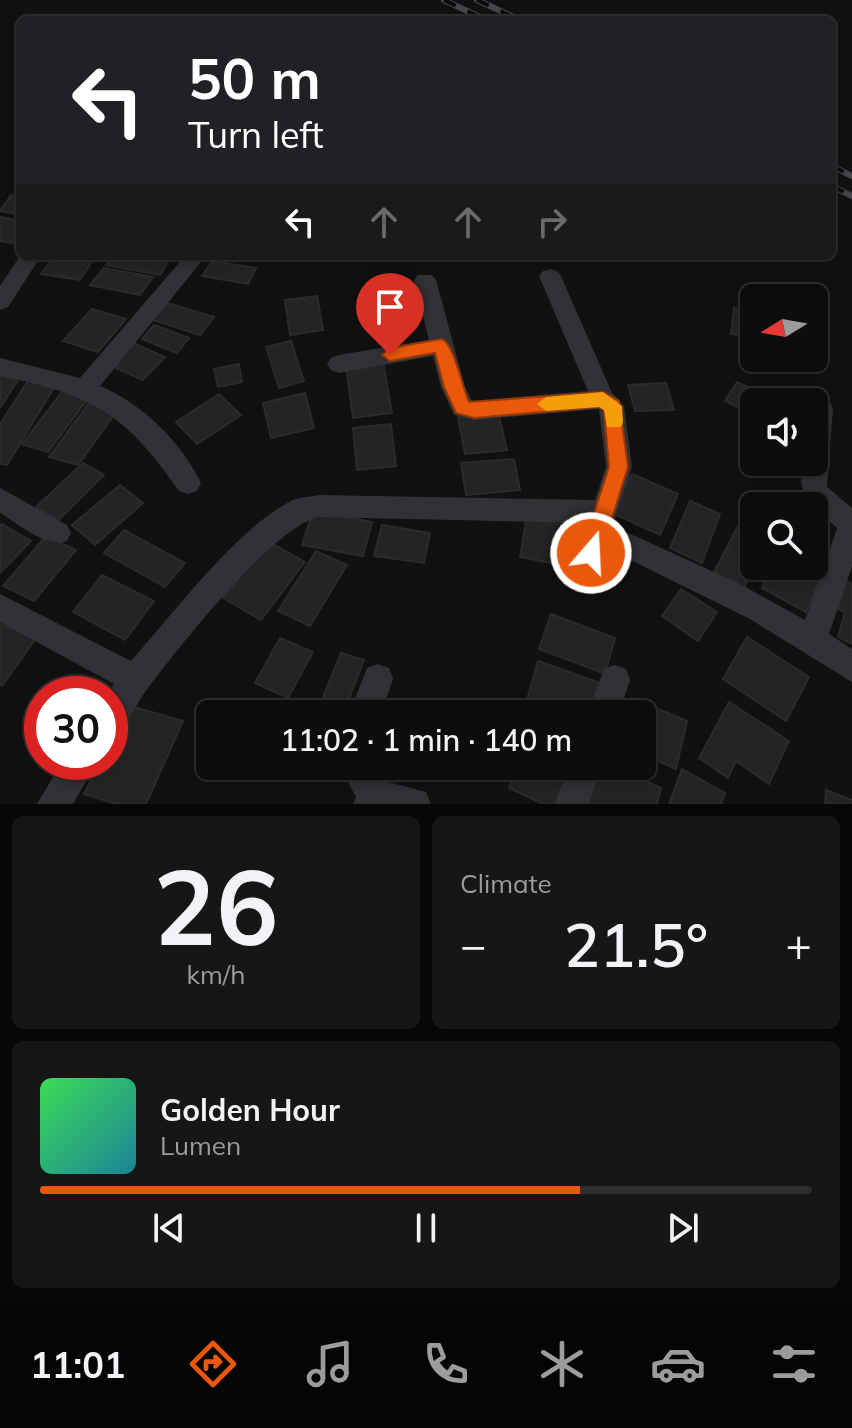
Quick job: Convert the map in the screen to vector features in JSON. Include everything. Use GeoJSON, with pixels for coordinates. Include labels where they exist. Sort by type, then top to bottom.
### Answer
{"type":"FeatureCollection","features":[{"type":"Feature","properties":{"kind":"street"},"geometry":{"type":"LineString","coordinates":[[0,302],[28,260]]}},
{"type":"Feature","properties":{"kind":"street"},"geometry":{"type":"LineString","coordinates":[[85,388],[193,260]]}},
{"type":"Feature","properties":{"kind":"street"},"geometry":{"type":"LineString","coordinates":[[550,276],[603,399],[612,406],[619,467],[598,532]]}},
{"type":"Feature","properties":{"kind":"street"},"geometry":{"type":"LineString","coordinates":[[425,280],[453,387],[463,408],[474,411],[603,399]]}},
{"type":"Feature","properties":{"kind":"street"},"geometry":{"type":"LineString","coordinates":[[339,364],[442,346]]}},
{"type":"Feature","properties":{"kind":"street"},"geometry":{"type":"LineString","coordinates":[[0,367],[59,379],[106,398],[147,429],[188,483]]}},
{"type":"Feature","properties":{"kind":"street"},"geometry":{"type":"LineString","coordinates":[[812,476],[816,496],[852,525],[813,639]]}},
{"type":"Feature","properties":{"kind":"street"},"geometry":{"type":"LineString","coordinates":[[0,499],[57,533]]}},
{"type":"Feature","properties":{"kind":"street"},"geometry":{"type":"LineString","coordinates":[[128,690],[251,546],[298,510],[319,506],[598,532],[718,586],[813,639],[852,667]]}},
{"type":"Feature","properties":{"kind":"street"},"geometry":{"type":"LineString","coordinates":[[0,607],[135,679]]}},
{"type":"Feature","properties":{"kind":"street"},"geometry":{"type":"LineString","coordinates":[[370,700],[378,679]]}},
{"type":"Feature","properties":{"kind":"street"},"geometry":{"type":"LineString","coordinates":[[608,700],[615,680]]}},
{"type":"Feature","properties":{"kind":"street"},"geometry":{"type":"LineString","coordinates":[[54,804],[69,780]]}},
{"type":"Feature","properties":{"kind":"street"},"geometry":{"type":"LineString","coordinates":[[363,780],[372,799],[414,804]]}},
{"type":"Feature","properties":{"kind":"street"},"geometry":{"type":"LineString","coordinates":[[572,804],[580,780]]}},
{"type":"Feature","properties":{"kind":"building"},"geometry":{"type":"Polygon","coordinates":[[[11,195],[16,196],[16,213],[0,211],[11,195]]]}},
{"type":"Feature","properties":{"kind":"building"},"geometry":{"type":"Polygon","coordinates":[[[0,217],[16,219],[16,244],[0,241],[0,217]]]}},
{"type":"Feature","properties":{"kind":"building"},"geometry":{"type":"Polygon","coordinates":[[[51,260],[93,260],[80,280],[41,274],[51,260]]]}},
{"type":"Feature","properties":{"kind":"building"},"geometry":{"type":"Polygon","coordinates":[[[110,260],[169,260],[160,275],[106,265],[110,260]]]}},
{"type":"Feature","properties":{"kind":"building"},"geometry":{"type":"Polygon","coordinates":[[[212,261],[256,268],[248,284],[202,276],[212,261]]]}},
{"type":"Feature","properties":{"kind":"building"},"geometry":{"type":"Polygon","coordinates":[[[104,268],[153,277],[140,295],[90,285],[104,268]]]}},
{"type":"Feature","properties":{"kind":"building"},"geometry":{"type":"Polygon","coordinates":[[[317,296],[323,330],[290,335],[285,300],[317,296]]]}},
{"type":"Feature","properties":{"kind":"building"},"geometry":{"type":"Polygon","coordinates":[[[164,302],[214,317],[200,335],[150,319],[164,302]]]}},
{"type":"Feature","properties":{"kind":"building"},"geometry":{"type":"Polygon","coordinates":[[[734,308],[740,309],[740,336],[731,334],[734,308]]]}},
{"type":"Feature","properties":{"kind":"building"},"geometry":{"type":"Polygon","coordinates":[[[92,309],[126,319],[98,352],[63,341],[92,309]]]}},
{"type":"Feature","properties":{"kind":"building"},"geometry":{"type":"Polygon","coordinates":[[[154,325],[189,338],[177,353],[142,339],[154,325]]]}},
{"type":"Feature","properties":{"kind":"building"},"geometry":{"type":"Polygon","coordinates":[[[291,341],[304,381],[279,388],[266,347],[291,341]]]}},
{"type":"Feature","properties":{"kind":"building"},"geometry":{"type":"Polygon","coordinates":[[[133,343],[165,357],[143,380],[111,366],[133,343]]]}},
{"type":"Feature","properties":{"kind":"building"},"geometry":{"type":"Polygon","coordinates":[[[383,362],[392,413],[353,418],[346,366],[383,362]]]}},
{"type":"Feature","properties":{"kind":"building"},"geometry":{"type":"Polygon","coordinates":[[[239,364],[242,382],[218,387],[214,369],[239,364]]]}},
{"type":"Feature","properties":{"kind":"building"},"geometry":{"type":"Polygon","coordinates":[[[0,375],[20,377],[0,408],[0,375]]]}},
{"type":"Feature","properties":{"kind":"building"},"geometry":{"type":"Polygon","coordinates":[[[29,379],[57,383],[7,465],[0,464],[0,424],[29,379]]]}},
{"type":"Feature","properties":{"kind":"building"},"geometry":{"type":"Polygon","coordinates":[[[737,382],[750,388],[740,388],[740,408],[725,401],[737,382]]]}},
{"type":"Feature","properties":{"kind":"building"},"geometry":{"type":"Polygon","coordinates":[[[666,383],[674,410],[635,411],[628,385],[666,383]]]}},
{"type":"Feature","properties":{"kind":"building"},"geometry":{"type":"Polygon","coordinates":[[[65,388],[90,396],[48,452],[22,444],[65,388]]]}},
{"type":"Feature","properties":{"kind":"building"},"geometry":{"type":"Polygon","coordinates":[[[305,393],[314,428],[271,438],[263,403],[305,393]]]}},
{"type":"Feature","properties":{"kind":"building"},"geometry":{"type":"Polygon","coordinates":[[[219,394],[241,415],[197,444],[176,422],[219,394]]]}},
{"type":"Feature","properties":{"kind":"building"},"geometry":{"type":"Polygon","coordinates":[[[89,403],[117,411],[78,465],[49,457],[89,403]]]}},
{"type":"Feature","properties":{"kind":"building"},"geometry":{"type":"Polygon","coordinates":[[[498,412],[507,450],[465,454],[458,417],[498,412]]]}},
{"type":"Feature","properties":{"kind":"building"},"geometry":{"type":"Polygon","coordinates":[[[391,424],[396,466],[357,470],[353,428],[391,424]]]}},
{"type":"Feature","properties":{"kind":"building"},"geometry":{"type":"Polygon","coordinates":[[[514,459],[520,490],[466,495],[461,463],[514,459]]]}},
{"type":"Feature","properties":{"kind":"building"},"geometry":{"type":"Polygon","coordinates":[[[83,463],[104,475],[58,521],[36,507],[83,463]]]}},
{"type":"Feature","properties":{"kind":"building"},"geometry":{"type":"Polygon","coordinates":[[[632,474],[678,494],[660,535],[612,513],[632,474]]]}},
{"type":"Feature","properties":{"kind":"building"},"geometry":{"type":"Polygon","coordinates":[[[120,485],[143,503],[95,545],[72,525],[120,485]]]}},
{"type":"Feature","properties":{"kind":"building"},"geometry":{"type":"Polygon","coordinates":[[[690,501],[720,514],[702,563],[670,548],[690,501]]]}},
{"type":"Feature","properties":{"kind":"building"},"geometry":{"type":"Polygon","coordinates":[[[313,511],[372,522],[363,556],[302,545],[313,511]]]}},
{"type":"Feature","properties":{"kind":"building"},"geometry":{"type":"Polygon","coordinates":[[[527,515],[578,525],[572,567],[520,557],[527,515]]]}},
{"type":"Feature","properties":{"kind":"building"},"geometry":{"type":"Polygon","coordinates":[[[2,524],[31,541],[0,573],[0,526],[2,524]]]}},
{"type":"Feature","properties":{"kind":"building"},"geometry":{"type":"Polygon","coordinates":[[[382,525],[430,533],[424,563],[374,556],[382,525]]]}},
{"type":"Feature","properties":{"kind":"building"},"geometry":{"type":"Polygon","coordinates":[[[738,526],[740,580],[748,580],[743,589],[714,572],[738,526]]]}},
{"type":"Feature","properties":{"kind":"building"},"geometry":{"type":"Polygon","coordinates":[[[124,530],[185,563],[165,587],[104,553],[124,530]]]}},
{"type":"Feature","properties":{"kind":"building"},"geometry":{"type":"Polygon","coordinates":[[[46,536],[76,550],[34,601],[3,586],[46,536]]]}},
{"type":"Feature","properties":{"kind":"building"},"geometry":{"type":"Polygon","coordinates":[[[268,541],[305,562],[261,620],[223,598],[268,541]]]}},
{"type":"Feature","properties":{"kind":"building"},"geometry":{"type":"Polygon","coordinates":[[[316,551],[347,565],[310,626],[278,611],[316,551]]]}},
{"type":"Feature","properties":{"kind":"building"},"geometry":{"type":"Polygon","coordinates":[[[102,575],[154,601],[125,640],[73,612],[102,575]]]}},
{"type":"Feature","properties":{"kind":"building"},"geometry":{"type":"Polygon","coordinates":[[[766,580],[820,580],[806,612],[762,588],[766,580]]]}},
{"type":"Feature","properties":{"kind":"building"},"geometry":{"type":"Polygon","coordinates":[[[846,581],[852,584],[852,644],[838,637],[845,612],[838,609],[846,581]]]}},
{"type":"Feature","properties":{"kind":"building"},"geometry":{"type":"Polygon","coordinates":[[[681,589],[717,612],[698,641],[662,616],[681,589]]]}},
{"type":"Feature","properties":{"kind":"building"},"geometry":{"type":"Polygon","coordinates":[[[551,614],[615,638],[605,674],[539,649],[551,614]]]}},
{"type":"Feature","properties":{"kind":"building"},"geometry":{"type":"Polygon","coordinates":[[[0,624],[36,638],[2,686],[0,685],[0,624]]]}},
{"type":"Feature","properties":{"kind":"building"},"geometry":{"type":"Polygon","coordinates":[[[747,637],[809,677],[786,721],[723,679],[747,637]]]}},
{"type":"Feature","properties":{"kind":"building"},"geometry":{"type":"Polygon","coordinates":[[[280,638],[313,652],[288,698],[255,683],[280,638]]]}},
{"type":"Feature","properties":{"kind":"building"},"geometry":{"type":"Polygon","coordinates":[[[341,653],[364,660],[348,700],[322,700],[341,653]]]}},
{"type":"Feature","properties":{"kind":"building"},"geometry":{"type":"Polygon","coordinates":[[[538,661],[600,683],[596,700],[527,700],[538,661]]]}},
{"type":"Feature","properties":{"kind":"building"},"geometry":{"type":"Polygon","coordinates":[[[729,702],[789,741],[769,784],[736,761],[728,778],[699,758],[729,702]]]}},
{"type":"Feature","properties":{"kind":"building"},"geometry":{"type":"Polygon","coordinates":[[[128,705],[183,721],[146,804],[116,804],[84,794],[91,780],[128,780],[128,705]]]}},
{"type":"Feature","properties":{"kind":"building"},"geometry":{"type":"Polygon","coordinates":[[[656,708],[687,721],[676,769],[656,760],[656,708]]]}},
{"type":"Feature","properties":{"kind":"building"},"geometry":{"type":"Polygon","coordinates":[[[682,769],[725,793],[721,804],[669,804],[682,769]]]}},
{"type":"Feature","properties":{"kind":"building"},"geometry":{"type":"Polygon","coordinates":[[[512,780],[574,780],[566,804],[543,804],[509,788],[512,780]]]}},
{"type":"Feature","properties":{"kind":"building"},"geometry":{"type":"Polygon","coordinates":[[[593,780],[644,780],[661,788],[657,804],[585,804],[593,780]]]}},
{"type":"Feature","properties":{"kind":"building"},"geometry":{"type":"Polygon","coordinates":[[[826,790],[852,800],[852,804],[825,804],[826,790]]]}},
{"type":"Feature","properties":{"kind":"railway"},"geometry":{"type":"LineString","coordinates":[[444,0],[478,16]]}},
{"type":"Feature","properties":{"kind":"railway"},"geometry":{"type":"LineString","coordinates":[[477,0],[511,16]]}},
{"type":"Feature","properties":{"kind":"railway"},"geometry":{"type":"LineString","coordinates":[[836,168],[852,176]]}},
{"type":"Feature","properties":{"kind":"railway"},"geometry":{"type":"LineString","coordinates":[[836,188],[852,196]]}},
{"type":"Feature","properties":{"kind":"slow traffic"},"geometry":{"type":"LineString","coordinates":[[546,404],[603,399],[612,406],[614,422]]}},
{"type":"Feature","properties":{"kind":"route"},"geometry":{"type":"LineString","coordinates":[[390,355],[442,346],[453,387],[463,408],[474,411],[603,399],[612,406],[619,467],[591,553]]}}]}
